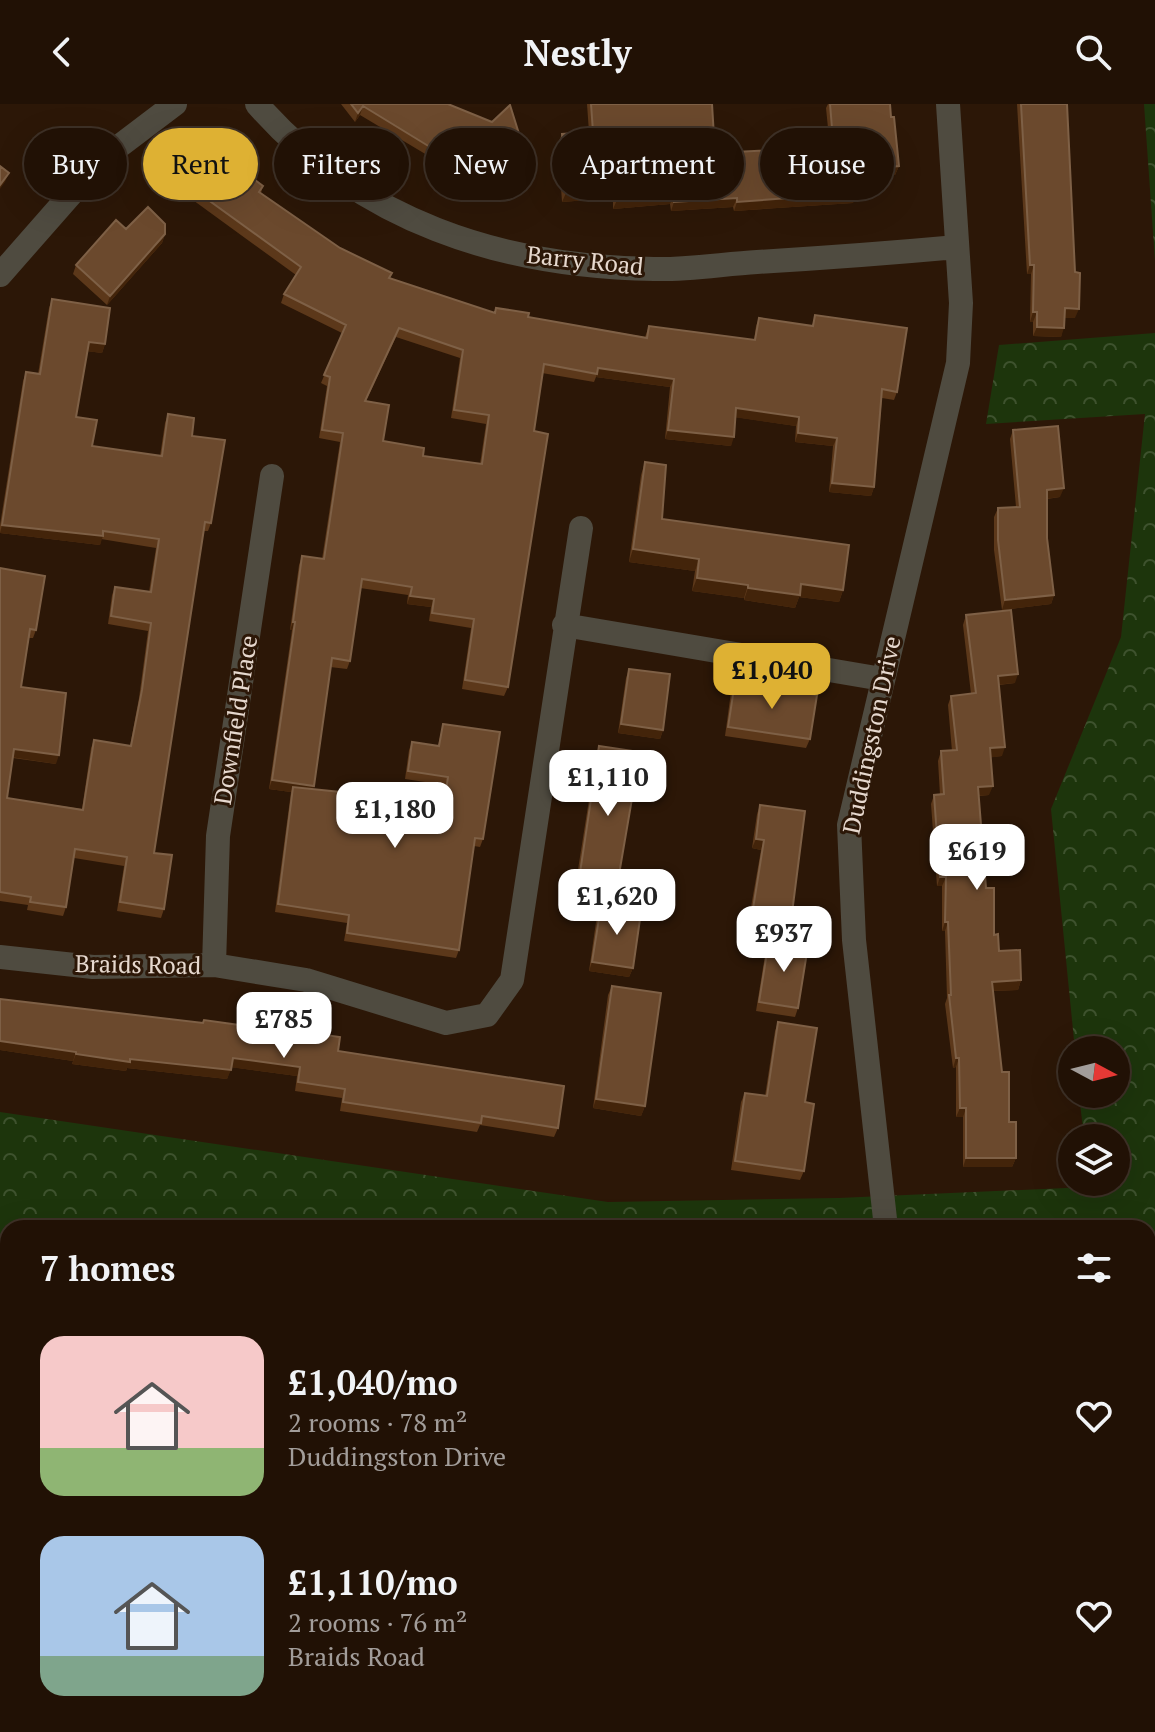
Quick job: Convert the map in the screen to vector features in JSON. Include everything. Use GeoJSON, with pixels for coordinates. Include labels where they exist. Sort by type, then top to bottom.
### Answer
{"type":"FeatureCollection","features":[{"type":"Feature","properties":{"kind":"street"},"geometry":{"type":"LineString","coordinates":[[0,275],[101,160],[175,104]]}},
{"type":"Feature","properties":{"kind":"street","name":"Barry Road"},"geometry":{"type":"LineString","coordinates":[[257,104],[317,161],[373,201],[459,240],[524,256],[591,266],[656,269],[957,247]]}},
{"type":"Feature","properties":{"kind":"street","name":"Duddingston Drive"},"geometry":{"type":"LineString","coordinates":[[885,1220],[854,940],[849,825],[958,363],[961,303],[948,104]]}},
{"type":"Feature","properties":{"kind":"street","name":"Downfield Place"},"geometry":{"type":"LineString","coordinates":[[214,965],[218,836],[272,476]]}},
{"type":"Feature","properties":{"kind":"street","name":"Braids Road"},"geometry":{"type":"LineString","coordinates":[[0,957],[93,967],[214,965],[306,980],[446,1023],[487,1015],[512,980],[581,528]]}},
{"type":"Feature","properties":{"kind":"street"},"geometry":{"type":"LineString","coordinates":[[564,625],[882,679]]}},
{"type":"Feature","properties":{"kind":"green space"},"geometry":{"type":"Polygon","coordinates":[[[1144,104],[1155,104],[1155,261],[1144,104]]]}},
{"type":"Feature","properties":{"kind":"green space"},"geometry":{"type":"Polygon","coordinates":[[[1155,333],[1155,1220],[0,1220],[0,1112],[608,1202],[839,1198],[1058,1188],[1058,1196],[1130,1196],[1130,1124],[1082,1124],[1081,1108],[1130,1108],[1130,1036],[1074,1036],[1051,809],[1121,637],[1145,414],[986,424],[999,345],[1155,333]]]}},
{"type":"Feature","properties":{"kind":"building"},"geometry":{"type":"Polygon","coordinates":[[[351,104],[448,104],[492,122],[510,105],[517,128],[425,128],[425,144],[409,134],[409,128],[399,128],[363,106],[358,113],[351,104]]]}},
{"type":"Feature","properties":{"kind":"building"},"geometry":{"type":"Polygon","coordinates":[[[591,104],[712,104],[713,128],[593,128],[591,104]]]}},
{"type":"Feature","properties":{"kind":"building"},"geometry":{"type":"Polygon","coordinates":[[[830,104],[890,104],[891,117],[894,117],[899,166],[894,166],[894,128],[832,128],[830,104]]]}},
{"type":"Feature","properties":{"kind":"building"},"geometry":{"type":"Polygon","coordinates":[[[1021,104],[1067,104],[1075,272],[1080,273],[1079,309],[1065,308],[1064,328],[1037,327],[1037,312],[1033,312],[1034,265],[1030,265],[1021,104]]]}},
{"type":"Feature","properties":{"kind":"building"},"geometry":{"type":"Polygon","coordinates":[[[744,151],[760,151],[760,200],[763,200],[737,202],[744,200],[744,151]]]}},
{"type":"Feature","properties":{"kind":"building"},"geometry":{"type":"Polygon","coordinates":[[[0,166],[9,173],[0,185],[0,166]]]}},
{"type":"Feature","properties":{"kind":"building"},"geometry":{"type":"Polygon","coordinates":[[[258,182],[263,186],[259,192],[340,248],[392,273],[389,278],[495,313],[496,308],[529,313],[528,317],[647,338],[649,326],[755,340],[759,318],[813,326],[815,315],[907,328],[897,392],[882,389],[874,487],[832,483],[837,438],[798,433],[799,417],[736,408],[734,437],[668,430],[674,379],[598,368],[597,374],[544,364],[534,431],[548,434],[508,687],[465,680],[474,619],[432,613],[434,599],[410,596],[412,587],[362,579],[350,661],[332,658],[314,786],[272,780],[302,556],[324,559],[343,433],[322,430],[330,377],[324,375],[346,325],[284,294],[301,267],[208,200],[258,200],[258,182]],[[399,328],[365,401],[389,405],[383,441],[424,448],[423,456],[482,464],[489,415],[454,410],[463,350],[399,328]]]}},
{"type":"Feature","properties":{"kind":"building"},"geometry":{"type":"Polygon","coordinates":[[[148,207],[165,224],[165,234],[110,296],[76,265],[116,220],[126,229],[148,207]]]}},
{"type":"Feature","properties":{"kind":"building"},"geometry":{"type":"Polygon","coordinates":[[[52,299],[110,308],[105,344],[89,342],[76,417],[97,420],[92,446],[162,456],[168,414],[194,418],[192,436],[225,440],[211,523],[205,522],[154,853],[172,855],[164,909],[120,902],[127,857],[75,849],[66,907],[30,902],[31,897],[0,892],[0,568],[45,576],[36,630],[30,629],[21,687],[66,693],[59,755],[14,749],[7,798],[83,810],[94,740],[131,746],[142,690],[151,623],[111,616],[115,587],[151,592],[159,539],[103,531],[103,536],[2,525],[26,372],[40,374],[52,299]]]}},
{"type":"Feature","properties":{"kind":"building"},"geometry":{"type":"Polygon","coordinates":[[[1058,426],[1064,488],[1047,490],[1047,538],[1054,595],[1005,600],[998,540],[998,508],[1020,507],[1013,430],[1058,426]]]}},
{"type":"Feature","properties":{"kind":"building"},"geometry":{"type":"Polygon","coordinates":[[[645,462],[666,465],[662,519],[849,545],[843,590],[801,584],[800,595],[748,588],[748,585],[697,578],[699,559],[633,549],[645,462]]]}},
{"type":"Feature","properties":{"kind":"building"},"geometry":{"type":"Polygon","coordinates":[[[1011,610],[1018,674],[998,676],[1005,747],[990,748],[993,786],[978,787],[986,888],[994,888],[994,935],[998,934],[999,951],[1020,950],[1021,980],[992,982],[1002,1072],[1009,1072],[1009,1122],[1016,1122],[1016,1158],[966,1158],[966,1108],[960,1108],[959,1058],[956,1058],[949,995],[946,877],[940,877],[934,795],[944,794],[941,751],[957,750],[951,696],[976,693],[966,615],[1011,610]]]}},
{"type":"Feature","properties":{"kind":"building"},"geometry":{"type":"Polygon","coordinates":[[[629,669],[670,674],[663,730],[621,724],[629,669]]]}},
{"type":"Feature","properties":{"kind":"building"},"geometry":{"type":"Polygon","coordinates":[[[735,682],[817,695],[810,739],[728,727],[735,682]]]}},
{"type":"Feature","properties":{"kind":"building"},"geometry":{"type":"Polygon","coordinates":[[[443,724],[500,732],[483,839],[475,838],[459,950],[347,933],[349,915],[278,904],[293,787],[350,793],[348,811],[441,826],[448,777],[408,771],[412,742],[439,746],[443,724]]]}},
{"type":"Feature","properties":{"kind":"building"},"geometry":{"type":"Polygon","coordinates":[[[599,746],[640,752],[616,892],[578,886],[599,746]]]}},
{"type":"Feature","properties":{"kind":"building"},"geometry":{"type":"Polygon","coordinates":[[[760,805],[805,811],[791,921],[752,915],[764,840],[756,839],[760,805]]]}},
{"type":"Feature","properties":{"kind":"building"},"geometry":{"type":"Polygon","coordinates":[[[601,906],[641,912],[633,968],[592,962],[601,906]]]}},
{"type":"Feature","properties":{"kind":"building"},"geometry":{"type":"Polygon","coordinates":[[[769,940],[808,946],[798,1008],[759,1002],[769,940]]]}},
{"type":"Feature","properties":{"kind":"building"},"geometry":{"type":"Polygon","coordinates":[[[612,986],[661,993],[645,1106],[596,1099],[612,986]]]}},
{"type":"Feature","properties":{"kind":"building"},"geometry":{"type":"Polygon","coordinates":[[[0,999],[254,1027],[256,1010],[291,1015],[289,1030],[340,1037],[338,1051],[564,1086],[558,1128],[482,1116],[481,1123],[343,1102],[345,1089],[298,1082],[300,1067],[233,1058],[231,1070],[130,1059],[130,1062],[0,1041],[0,999]]]}},
{"type":"Feature","properties":{"kind":"building"},"geometry":{"type":"Polygon","coordinates":[[[778,1022],[817,1028],[805,1102],[814,1104],[804,1171],[735,1161],[745,1093],[767,1096],[778,1022]]]}}]}
